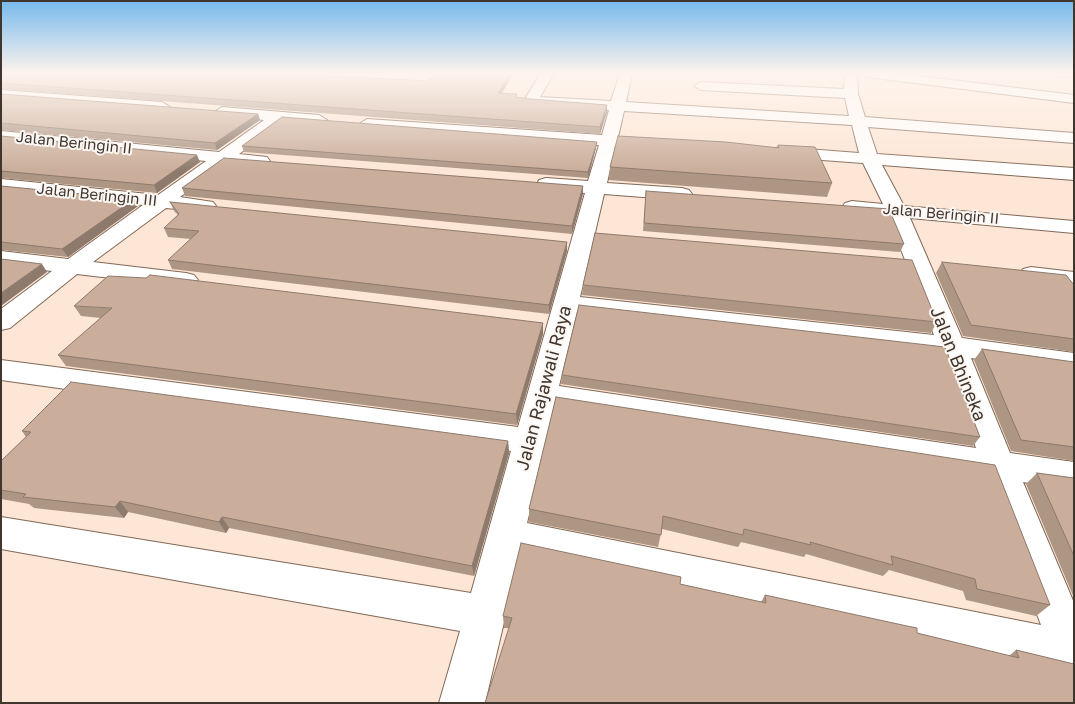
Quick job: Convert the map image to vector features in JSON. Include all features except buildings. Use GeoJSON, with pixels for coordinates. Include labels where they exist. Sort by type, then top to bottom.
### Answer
{"type":"FeatureCollection","features":[{"type":"Feature","properties":{"kind":"street"},"geometry":{"type":"LineString","coordinates":[[144,106],[182,109]]}},
{"type":"Feature","properties":{"kind":"street"},"geometry":{"type":"LineString","coordinates":[[592,106],[858,121],[1074,138]]}},
{"type":"Feature","properties":{"kind":"street"},"geometry":{"type":"LineString","coordinates":[[702,106],[702,112]]}},
{"type":"Feature","properties":{"kind":"street","name":"Jalan Bhineka"},"geometry":{"type":"LineString","coordinates":[[857,106],[858,121],[869,157],[896,210],[907,261],[952,346],[1073,654]]}},
{"type":"Feature","properties":{"kind":"street"},"geometry":{"type":"LineString","coordinates":[[941,106],[946,127]]}},
{"type":"Feature","properties":{"kind":"street","name":"Jalan Rajawali Raya"},"geometry":{"type":"LineString","coordinates":[[462,703],[543,394],[556,318],[583,239],[617,108]]}},
{"type":"Feature","properties":{"kind":"street"},"geometry":{"type":"LineString","coordinates":[[202,110],[672,146]]}},
{"type":"Feature","properties":{"kind":"street"},"geometry":{"type":"LineString","coordinates":[[1,322],[72,266],[225,158],[278,117]]}},
{"type":"Feature","properties":{"kind":"street"},"geometry":{"type":"LineString","coordinates":[[1032,120],[1040,135]]}},
{"type":"Feature","properties":{"kind":"street","name":"Jalan Beringin II"},"geometry":{"type":"LineString","coordinates":[[1,136],[283,163]]}},
{"type":"Feature","properties":{"kind":"street"},"geometry":{"type":"LineString","coordinates":[[761,151],[869,157],[1074,174]]}},
{"type":"Feature","properties":{"kind":"street"},"geometry":{"type":"LineString","coordinates":[[528,182],[702,196]]}},
{"type":"Feature","properties":{"kind":"street","name":"Jalan Beringin III"},"geometry":{"type":"LineString","coordinates":[[1,185],[230,209]]}},
{"type":"Feature","properties":{"kind":"street","name":"Jalan Beringin II"},"geometry":{"type":"LineString","coordinates":[[838,206],[1074,227]]}},
{"type":"Feature","properties":{"kind":"street"},"geometry":{"type":"LineString","coordinates":[[1,258],[209,283]]}},
{"type":"Feature","properties":{"kind":"street"},"geometry":{"type":"LineString","coordinates":[[907,261],[946,265]]}},
{"type":"Feature","properties":{"kind":"street"},"geometry":{"type":"LineString","coordinates":[[1015,272],[1074,279]]}},
{"type":"Feature","properties":{"kind":"street"},"geometry":{"type":"LineString","coordinates":[[556,318],[952,346],[1074,363]]}},
{"type":"Feature","properties":{"kind":"street"},"geometry":{"type":"LineString","coordinates":[[1,370],[530,442]]}},
{"type":"Feature","properties":{"kind":"street"},"geometry":{"type":"LineString","coordinates":[[543,394],[1074,476]]}},
{"type":"Feature","properties":{"kind":"street"},"geometry":{"type":"LineString","coordinates":[[1,533],[484,615]]}},
{"type":"Feature","properties":{"kind":"street"},"geometry":{"type":"LineString","coordinates":[[506,535],[1073,654]]}}]}
